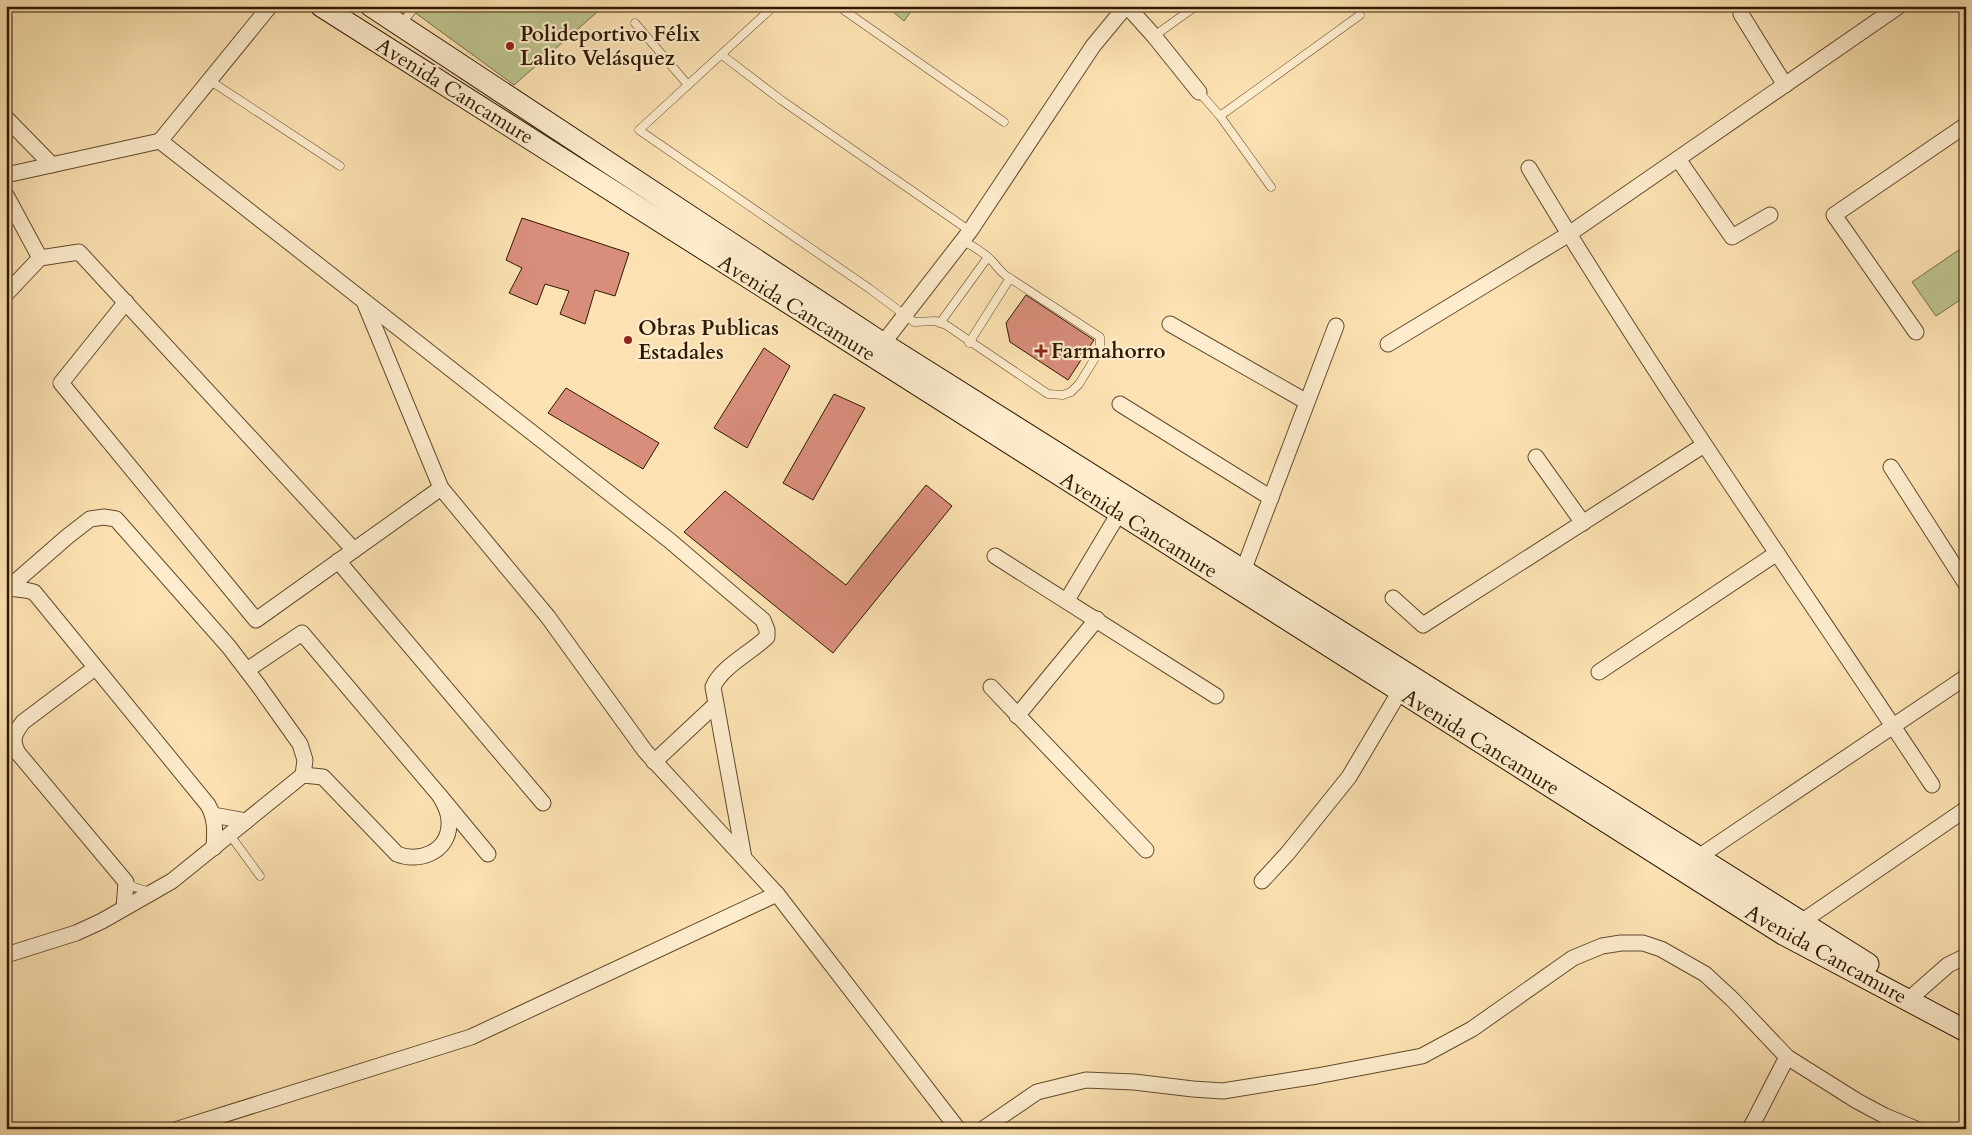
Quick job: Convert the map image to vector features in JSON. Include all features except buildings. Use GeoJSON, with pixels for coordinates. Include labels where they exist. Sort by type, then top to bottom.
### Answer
{"type":"FeatureCollection","features":[{"type":"Feature","properties":{"kind":"main road","name":"Avenida Cancamure"},"geometry":{"type":"LineString","coordinates":[[321,6],[878,350],[1243,571],[1966,1025]]}},
{"type":"Feature","properties":{"kind":"main road","name":"Avenida Cancamure"},"geometry":{"type":"LineString","coordinates":[[371,6],[1119,513],[1783,934],[1966,1031]]}},
{"type":"Feature","properties":{"kind":"street"},"geometry":{"type":"LineString","coordinates":[[6,175],[160,141],[270,6]]}},
{"type":"Feature","properties":{"kind":"street"},"geometry":{"type":"LineString","coordinates":[[878,350],[967,236],[1094,46],[1126,6],[1154,36],[1199,92]]}},
{"type":"Feature","properties":{"kind":"street"},"geometry":{"type":"LineString","coordinates":[[1388,344],[1569,234],[1899,6]]}},
{"type":"Feature","properties":{"kind":"street"},"geometry":{"type":"LineString","coordinates":[[1741,14],[1785,85]]}},
{"type":"Feature","properties":{"kind":"street"},"geometry":{"type":"LineString","coordinates":[[384,46],[399,26]]}},
{"type":"Feature","properties":{"kind":"street"},"geometry":{"type":"LineString","coordinates":[[6,118],[52,165]]}},
{"type":"Feature","properties":{"kind":"street"},"geometry":{"type":"LineString","coordinates":[[1916,332],[1834,215],[1966,125]]}},
{"type":"Feature","properties":{"kind":"street"},"geometry":{"type":"LineString","coordinates":[[160,141],[669,540],[763,620],[767,630],[767,637],[716,681],[713,687],[744,858]]}},
{"type":"Feature","properties":{"kind":"street"},"geometry":{"type":"LineString","coordinates":[[1678,158],[1732,237],[1770,215]]}},
{"type":"Feature","properties":{"kind":"street"},"geometry":{"type":"LineString","coordinates":[[1529,168],[1704,445],[1932,785]]}},
{"type":"Feature","properties":{"kind":"street"},"geometry":{"type":"LineString","coordinates":[[6,195],[40,258]]}},
{"type":"Feature","properties":{"kind":"street"},"geometry":{"type":"LineString","coordinates":[[6,294],[40,258],[78,252],[354,550]]}},
{"type":"Feature","properties":{"kind":"street"},"geometry":{"type":"LineString","coordinates":[[126,302],[60,383],[256,620],[441,488]]}},
{"type":"Feature","properties":{"kind":"street"},"geometry":{"type":"LineString","coordinates":[[364,302],[441,488],[548,617],[654,762],[777,894],[958,1129]]}},
{"type":"Feature","properties":{"kind":"street"},"geometry":{"type":"LineString","coordinates":[[1170,324],[1307,402]]}},
{"type":"Feature","properties":{"kind":"street"},"geometry":{"type":"LineString","coordinates":[[1243,571],[1336,326]]}},
{"type":"Feature","properties":{"kind":"street"},"geometry":{"type":"LineString","coordinates":[[1120,404],[1271,498]]}},
{"type":"Feature","properties":{"kind":"street"},"geometry":{"type":"LineString","coordinates":[[1393,598],[1423,625],[1704,445]]}},
{"type":"Feature","properties":{"kind":"street"},"geometry":{"type":"LineString","coordinates":[[1536,457],[1583,523]]}},
{"type":"Feature","properties":{"kind":"street"},"geometry":{"type":"LineString","coordinates":[[1891,467],[1966,584]]}},
{"type":"Feature","properties":{"kind":"street"},"geometry":{"type":"LineString","coordinates":[[1067,600],[1119,513]]}},
{"type":"Feature","properties":{"kind":"street"},"geometry":{"type":"LineString","coordinates":[[6,955],[76,933],[172,881],[303,775],[305,760],[300,744],[247,670],[116,519],[104,517],[90,519],[7,589]]}},
{"type":"Feature","properties":{"kind":"street"},"geometry":{"type":"LineString","coordinates":[[1599,672],[1777,553]]}},
{"type":"Feature","properties":{"kind":"street"},"geometry":{"type":"LineString","coordinates":[[995,556],[1216,696]]}},
{"type":"Feature","properties":{"kind":"street"},"geometry":{"type":"LineString","coordinates":[[338,562],[543,803]]}},
{"type":"Feature","properties":{"kind":"street"},"geometry":{"type":"LineString","coordinates":[[34,567],[34,592]]}},
{"type":"Feature","properties":{"kind":"street"},"geometry":{"type":"LineString","coordinates":[[7,589],[34,592],[208,805],[213,815],[214,848]]}},
{"type":"Feature","properties":{"kind":"street"},"geometry":{"type":"LineString","coordinates":[[1017,716],[1097,619]]}},
{"type":"Feature","properties":{"kind":"street"},"geometry":{"type":"LineString","coordinates":[[247,670],[302,633],[488,854]]}},
{"type":"Feature","properties":{"kind":"street"},"geometry":{"type":"LineString","coordinates":[[95,668],[22,722],[14,733],[13,744],[18,753],[126,882],[124,908]]}},
{"type":"Feature","properties":{"kind":"street"},"geometry":{"type":"LineString","coordinates":[[1680,868],[1699,858],[1966,677]]}},
{"type":"Feature","properties":{"kind":"street"},"geometry":{"type":"LineString","coordinates":[[990,687],[1146,850]]}},
{"type":"Feature","properties":{"kind":"street"},"geometry":{"type":"LineString","coordinates":[[1262,881],[1287,854],[1349,777],[1400,691]]}},
{"type":"Feature","properties":{"kind":"street"},"geometry":{"type":"LineString","coordinates":[[654,762],[715,706]]}},
{"type":"Feature","properties":{"kind":"street"},"geometry":{"type":"LineString","coordinates":[[303,775],[323,777],[397,854],[404,857],[423,857],[430,854],[444,841],[450,824],[448,810],[440,796]]}},
{"type":"Feature","properties":{"kind":"street"},"geometry":{"type":"LineString","coordinates":[[1783,934],[1802,923],[1966,809]]}},
{"type":"Feature","properties":{"kind":"street"},"geometry":{"type":"LineString","coordinates":[[213,815],[246,821]]}},
{"type":"Feature","properties":{"kind":"street"},"geometry":{"type":"LineString","coordinates":[[178,1129],[472,1036],[777,894]]}},
{"type":"Feature","properties":{"kind":"street"},"geometry":{"type":"LineString","coordinates":[[983,1129],[1037,1092],[1086,1080],[1223,1090],[1317,1076],[1422,1056],[1472,1029],[1573,958],[1602,946],[1621,943],[1643,943],[1661,949],[1705,974],[1733,1000],[1787,1057],[1857,1101],[1885,1116],[1916,1129]]}},
{"type":"Feature","properties":{"kind":"street"},"geometry":{"type":"LineString","coordinates":[[1915,994],[1948,965],[1966,956]]}},
{"type":"Feature","properties":{"kind":"street"},"geometry":{"type":"LineString","coordinates":[[1750,1129],[1787,1057]]}},
{"type":"Feature","properties":{"kind":"lane"},"geometry":{"type":"LineString","coordinates":[[399,26],[416,6]]}},
{"type":"Feature","properties":{"kind":"lane"},"geometry":{"type":"LineString","coordinates":[[722,55],[967,236],[996,268],[1100,336],[1100,350],[1079,384],[1071,392],[1056,396],[1048,394],[940,323],[936,321],[914,322],[639,130],[774,6]]}},
{"type":"Feature","properties":{"kind":"lane"},"geometry":{"type":"LineString","coordinates":[[838,6],[1004,122]]}},
{"type":"Feature","properties":{"kind":"lane"},"geometry":{"type":"LineString","coordinates":[[1154,36],[1196,6]]}},
{"type":"Feature","properties":{"kind":"lane"},"geometry":{"type":"LineString","coordinates":[[1220,116],[1360,15]]}},
{"type":"Feature","properties":{"kind":"lane"},"geometry":{"type":"LineString","coordinates":[[635,23],[688,85]]}},
{"type":"Feature","properties":{"kind":"lane"},"geometry":{"type":"LineString","coordinates":[[209,80],[340,166]]}},
{"type":"Feature","properties":{"kind":"lane"},"geometry":{"type":"LineString","coordinates":[[1199,92],[1220,116],[1271,187]]}},
{"type":"Feature","properties":{"kind":"lane"},"geometry":{"type":"LineString","coordinates":[[940,323],[988,257]]}},
{"type":"Feature","properties":{"kind":"lane"},"geometry":{"type":"LineString","coordinates":[[969,342],[1010,278]]}},
{"type":"Feature","properties":{"kind":"lane"},"geometry":{"type":"LineString","coordinates":[[230,835],[260,876]]}},
{"type":"Feature","properties":{"kind":"lane"},"geometry":{"type":"LineString","coordinates":[[126,882],[134,887],[151,892]]}},
{"type":"Feature","properties":{"kind":"green space","name":"Polideportivo Félix Lalito Velásquez"},"geometry":{"type":"Polygon","coordinates":[[[406,6],[604,6],[514,85],[406,6]]]}},
{"type":"Feature","properties":{"kind":"green space"},"geometry":{"type":"Polygon","coordinates":[[[886,6],[915,6],[904,21],[886,6]]]}},
{"type":"Feature","properties":{"kind":"green space"},"geometry":{"type":"Polygon","coordinates":[[[1966,245],[1966,296],[1936,316],[1912,282],[1966,245]]]}},
{"type":"Feature","properties":{"kind":"place","name":"Polideportivo Félix Lalito Velásquez"},"geometry":{"type":"Point","coordinates":[510,46]}},
{"type":"Feature","properties":{"kind":"place","name":"Obras Publicas Estadales"},"geometry":{"type":"Point","coordinates":[628,340]}},
{"type":"Feature","properties":{"kind":"place","name":"Farmahorro"},"geometry":{"type":"Point","coordinates":[1041,351]}}]}
